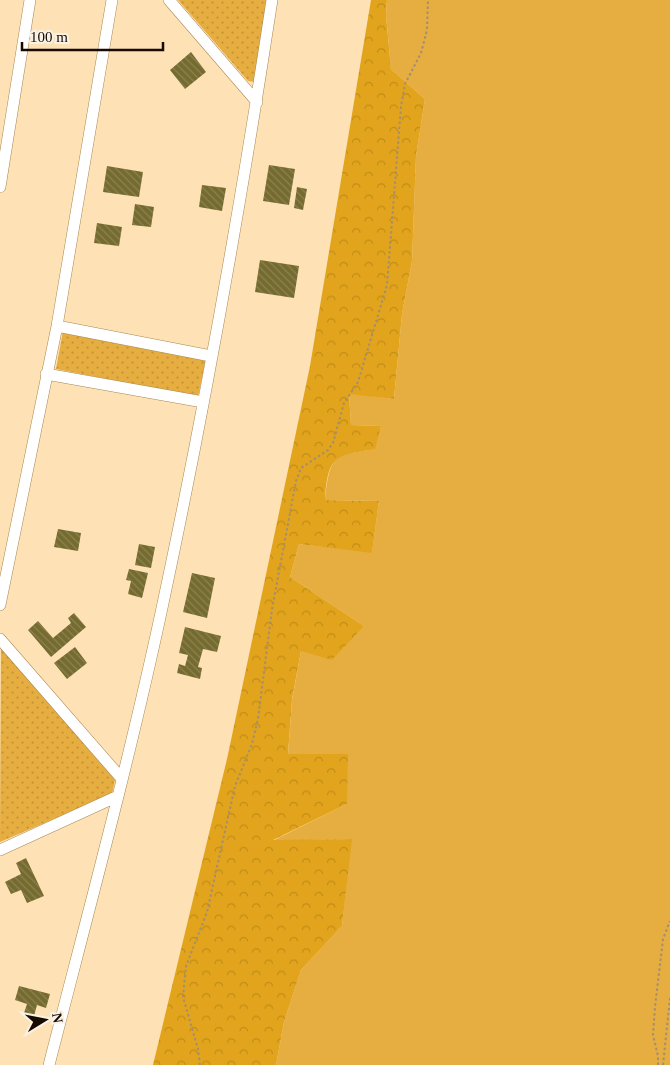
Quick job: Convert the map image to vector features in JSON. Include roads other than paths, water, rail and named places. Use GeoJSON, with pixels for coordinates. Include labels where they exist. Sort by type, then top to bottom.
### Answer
{"type":"FeatureCollection","features":[{"type":"Feature","properties":{"kind":"street"},"geometry":{"type":"LineString","coordinates":[[0,188],[30,0]]}},
{"type":"Feature","properties":{"kind":"street"},"geometry":{"type":"LineString","coordinates":[[0,605],[57,326],[112,0]]}},
{"type":"Feature","properties":{"kind":"street"},"geometry":{"type":"LineString","coordinates":[[169,0],[257,102]]}},
{"type":"Feature","properties":{"kind":"street"},"geometry":{"type":"LineString","coordinates":[[49,1065],[122,780],[162,609],[203,402],[257,102],[272,0]]}},
{"type":"Feature","properties":{"kind":"street"},"geometry":{"type":"LineString","coordinates":[[57,326],[211,356]]}},
{"type":"Feature","properties":{"kind":"street"},"geometry":{"type":"LineString","coordinates":[[46,374],[203,402]]}},
{"type":"Feature","properties":{"kind":"street"},"geometry":{"type":"LineString","coordinates":[[0,639],[122,780]]}},
{"type":"Feature","properties":{"kind":"street"},"geometry":{"type":"LineString","coordinates":[[0,850],[118,796]]}}]}
